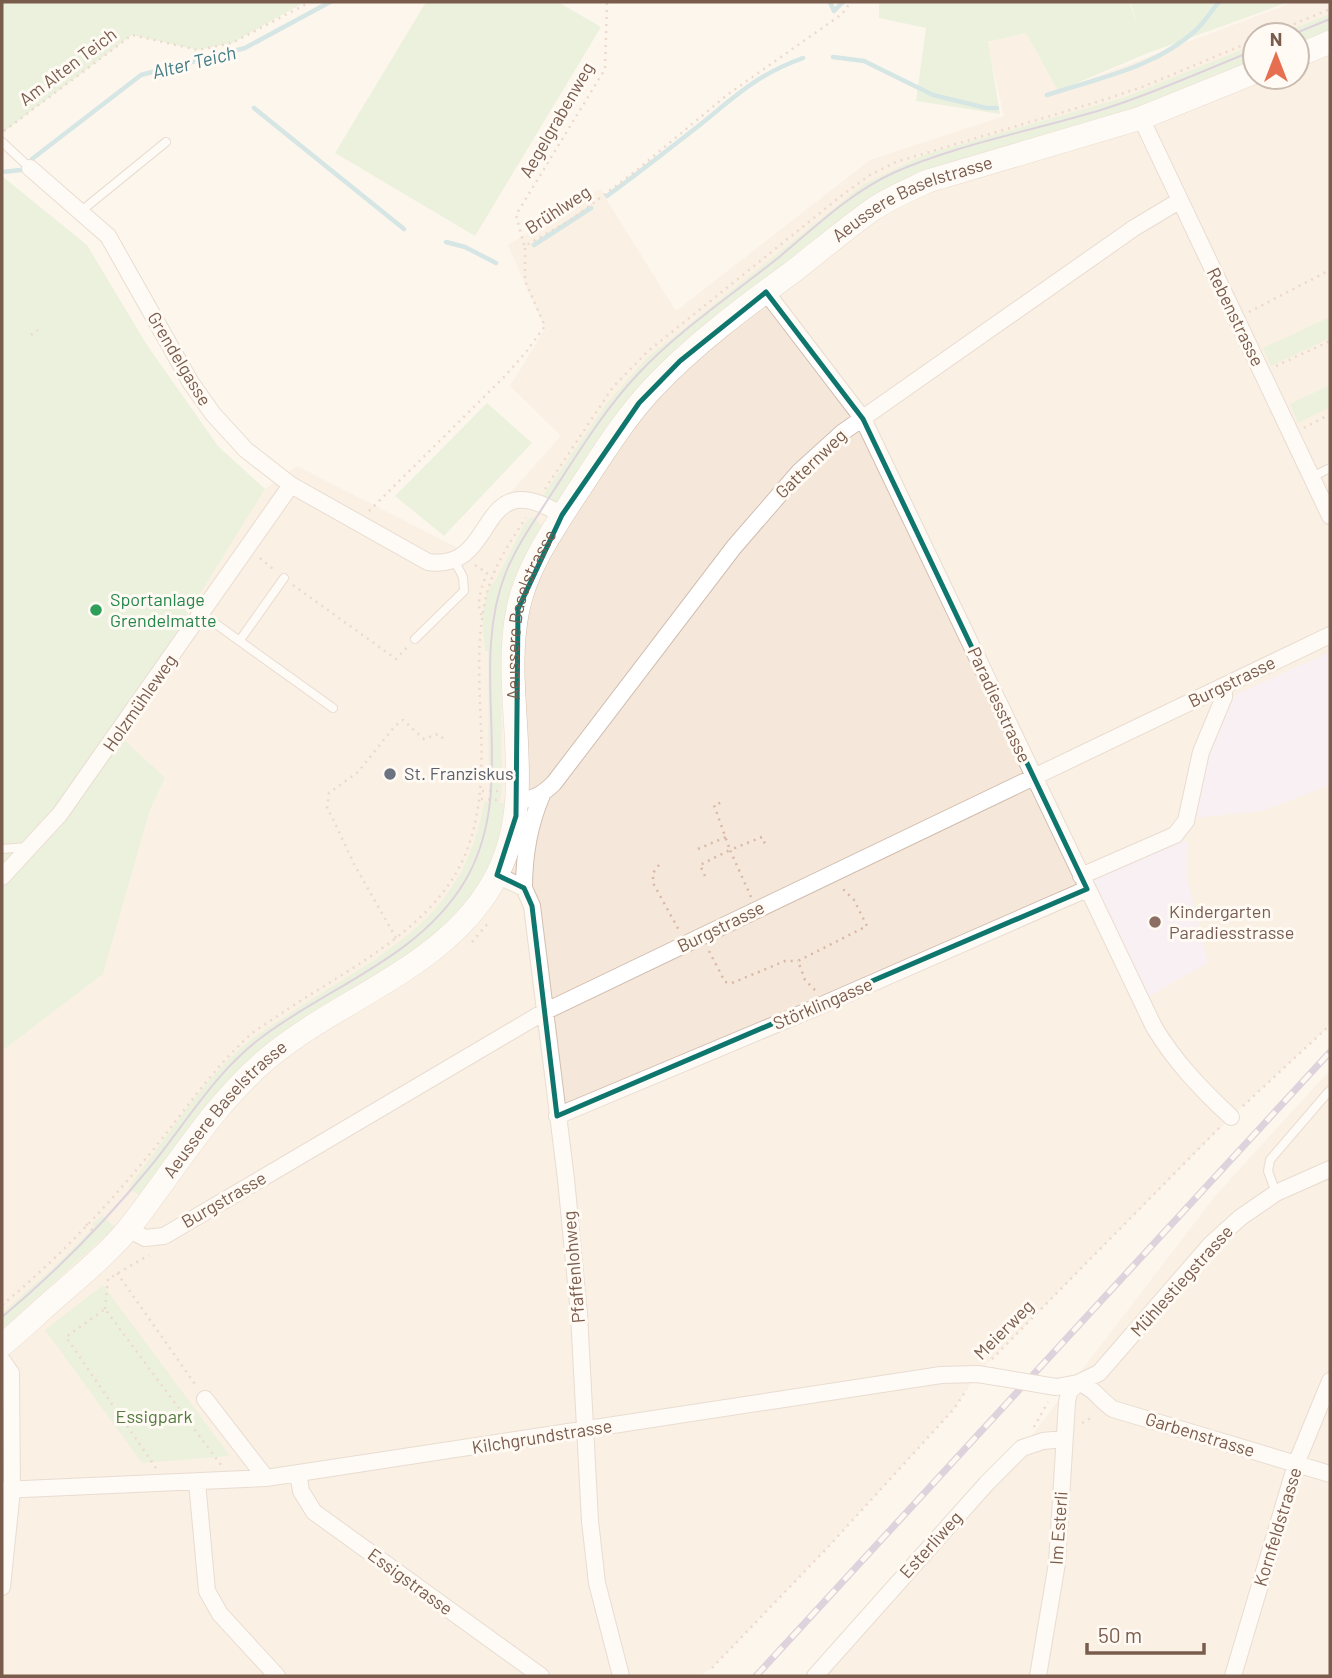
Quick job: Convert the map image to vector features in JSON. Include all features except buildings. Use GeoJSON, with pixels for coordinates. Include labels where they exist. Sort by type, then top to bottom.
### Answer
{"type":"FeatureCollection","features":[{"type":"Feature","properties":{"kind":"main road"},"geometry":{"type":"LineString","coordinates":[[1311,50],[1330,42]]}},
{"type":"Feature","properties":{"kind":"main road","name":"Aeussere Baselstrasse"},"geometry":{"type":"LineString","coordinates":[[2,1345],[112,1248],[223,1102],[269,1056],[426,955],[470,916],[498,875],[513,834],[517,801],[514,653],[518,609],[535,563],[562,515],[620,428],[654,387],[680,361],[873,209],[919,186],[1140,118],[1241,78]]}},
{"type":"Feature","properties":{"kind":"street","name":"Rebenstrasse"},"geometry":{"type":"LineString","coordinates":[[1140,118],[1330,516]]}},
{"type":"Feature","properties":{"kind":"street","name":"Grendelgasse"},"geometry":{"type":"LineString","coordinates":[[30,168],[108,236],[191,383],[213,414],[246,450],[291,485],[428,562],[440,563],[458,559]]}},
{"type":"Feature","properties":{"kind":"street","name":"Gatternweg"},"geometry":{"type":"LineString","coordinates":[[542,795],[554,783],[734,547],[778,494],[843,432],[1123,236],[1179,201]]}},
{"type":"Feature","properties":{"kind":"street","name":"Paradiesstrasse"},"geometry":{"type":"LineString","coordinates":[[766,292],[863,419],[1140,1003],[1165,1046],[1194,1082],[1231,1117]]}},
{"type":"Feature","properties":{"kind":"street","name":"Holzmühleweg"},"geometry":{"type":"LineString","coordinates":[[2,877],[60,814],[291,485]]}},
{"type":"Feature","properties":{"kind":"street"},"geometry":{"type":"LineString","coordinates":[[458,559],[478,540],[501,507],[509,502],[523,499],[536,502],[562,515]]}},
{"type":"Feature","properties":{"kind":"street","name":"Burgstrasse"},"geometry":{"type":"LineString","coordinates":[[128,1229],[145,1238],[164,1236],[544,1012],[1330,635]]}},
{"type":"Feature","properties":{"kind":"street","name":"Störklingasse"},"geometry":{"type":"LineString","coordinates":[[557,1116],[822,1005],[1084,882],[1181,830],[1186,821],[1201,752],[1224,697],[1223,687]]}},
{"type":"Feature","properties":{"kind":"street"},"geometry":{"type":"LineString","coordinates":[[517,801],[532,800],[542,795]]}},
{"type":"Feature","properties":{"kind":"street","name":"Pfaffenlohweg"},"geometry":{"type":"LineString","coordinates":[[542,795],[534,814],[524,855],[524,887],[532,906],[566,1179],[579,1314],[583,1431],[597,1583],[621,1676]]}},
{"type":"Feature","properties":{"kind":"street"},"geometry":{"type":"LineString","coordinates":[[498,875],[524,887]]}},
{"type":"Feature","properties":{"kind":"street","name":"Mühlestiegstrasse"},"geometry":{"type":"LineString","coordinates":[[1079,1383],[1099,1373],[1211,1244],[1241,1217],[1276,1193],[1330,1169]]}},
{"type":"Feature","properties":{"kind":"street"},"geometry":{"type":"LineString","coordinates":[[2,1360],[11,1373],[2,1587]]}},
{"type":"Feature","properties":{"kind":"street","name":"Kilchgrundstrasse"},"geometry":{"type":"LineString","coordinates":[[7,1490],[267,1478],[928,1377],[984,1375],[1056,1387],[1079,1383]]}},
{"type":"Feature","properties":{"kind":"street","name":"Kornfeldstrasse"},"geometry":{"type":"LineString","coordinates":[[1233,1676],[1296,1464],[1330,1381]]}},
{"type":"Feature","properties":{"kind":"street","name":"Garbenstrasse"},"geometry":{"type":"LineString","coordinates":[[1079,1383],[1089,1387],[1101,1401],[1113,1409],[1330,1474]]}},
{"type":"Feature","properties":{"kind":"street","name":"Im Esterli"},"geometry":{"type":"LineString","coordinates":[[1038,1676],[1057,1563],[1069,1392],[1079,1383]]}},
{"type":"Feature","properties":{"kind":"street"},"geometry":{"type":"LineString","coordinates":[[205,1399],[267,1478]]}},
{"type":"Feature","properties":{"kind":"street"},"geometry":{"type":"LineString","coordinates":[[1023,1448],[1043,1441],[1064,1439]]}},
{"type":"Feature","properties":{"kind":"street","name":"Esterliweg"},"geometry":{"type":"LineString","coordinates":[[815,1676],[987,1483],[1023,1448]]}},
{"type":"Feature","properties":{"kind":"street","name":"Essigstrasse"},"geometry":{"type":"LineString","coordinates":[[298,1473],[301,1491],[314,1512],[541,1676]]}},
{"type":"Feature","properties":{"kind":"street"},"geometry":{"type":"LineString","coordinates":[[197,1482],[207,1591],[219,1614],[277,1676]]}},
{"type":"Feature","properties":{"kind":"lane","name":"Grendelgasse"},"geometry":{"type":"LineString","coordinates":[[2,142],[30,168]]}},
{"type":"Feature","properties":{"kind":"lane"},"geometry":{"type":"LineString","coordinates":[[80,212],[166,142]]}},
{"type":"Feature","properties":{"kind":"lane"},"geometry":{"type":"LineString","coordinates":[[1312,477],[1330,468]]}},
{"type":"Feature","properties":{"kind":"lane"},"geometry":{"type":"LineString","coordinates":[[415,639],[464,591],[458,559]]}},
{"type":"Feature","properties":{"kind":"lane"},"geometry":{"type":"LineString","coordinates":[[240,640],[284,578]]}},
{"type":"Feature","properties":{"kind":"lane"},"geometry":{"type":"LineString","coordinates":[[202,614],[333,708]]}},
{"type":"Feature","properties":{"kind":"lane"},"geometry":{"type":"LineString","coordinates":[[2,849],[30,846]]}},
{"type":"Feature","properties":{"kind":"lane"},"geometry":{"type":"LineString","coordinates":[[1276,1193],[1268,1171],[1270,1160],[1330,1090]]}},
{"type":"Feature","properties":{"kind":"path","name":"Am Alten Teich"},"geometry":{"type":"LineString","coordinates":[[2,134],[132,35],[198,50],[232,43],[310,2]]}},
{"type":"Feature","properties":{"kind":"path","name":"Aegelgrabenweg"},"geometry":{"type":"LineString","coordinates":[[525,246],[516,215],[605,69],[607,2]]}},
{"type":"Feature","properties":{"kind":"path","name":"Brühlweg"},"geometry":{"type":"LineString","coordinates":[[357,523],[504,377],[545,326],[524,281],[525,246],[572,219],[616,187],[727,95],[842,14],[851,2]]}},
{"type":"Feature","properties":{"kind":"path"},"geometry":{"type":"LineString","coordinates":[[1301,21],[1330,9]]}},
{"type":"Feature","properties":{"kind":"path"},"geometry":{"type":"LineString","coordinates":[[2,1306],[51,1261],[143,1163],[212,1073],[250,1035],[396,938],[428,910],[451,883],[465,855],[477,820],[482,783],[480,642],[482,617],[492,576],[512,538],[584,427],[613,387],[647,352],[870,175],[925,152],[1145,86],[1241,46]]}},
{"type":"Feature","properties":{"kind":"path"},"geometry":{"type":"LineString","coordinates":[[1236,318],[1330,270]]}},
{"type":"Feature","properties":{"kind":"path"},"geometry":{"type":"LineString","coordinates":[[31,335],[38,330]]}},
{"type":"Feature","properties":{"kind":"path"},"geometry":{"type":"LineString","coordinates":[[1262,373],[1330,341]]}},
{"type":"Feature","properties":{"kind":"path"},"geometry":{"type":"LineString","coordinates":[[1291,434],[1330,414]]}},
{"type":"Feature","properties":{"kind":"path"},"geometry":{"type":"LineString","coordinates":[[248,548],[284,578],[396,659],[403,652]]}},
{"type":"Feature","properties":{"kind":"path"},"geometry":{"type":"LineString","coordinates":[[458,559],[487,573],[480,596],[479,612],[482,617]]}},
{"type":"Feature","properties":{"kind":"path"},"geometry":{"type":"LineString","coordinates":[[396,938],[332,820],[327,808],[329,793],[358,772],[395,726],[403,720],[424,739],[438,734],[444,739]]}},
{"type":"Feature","properties":{"kind":"path"},"geometry":{"type":"LineString","coordinates":[[723,802],[712,806],[757,910]]}},
{"type":"Feature","properties":{"kind":"path"},"geometry":{"type":"LineString","coordinates":[[698,849],[726,837]]}},
{"type":"Feature","properties":{"kind":"path"},"geometry":{"type":"LineString","coordinates":[[705,876],[700,865],[730,850],[762,837],[766,846]]}},
{"type":"Feature","properties":{"kind":"path"},"geometry":{"type":"LineString","coordinates":[[659,865],[653,873],[653,883],[725,982],[732,983],[785,961],[798,961],[867,926],[854,900],[839,884]]}},
{"type":"Feature","properties":{"kind":"path"},"geometry":{"type":"LineString","coordinates":[[465,947],[489,924],[494,913]]}},
{"type":"Feature","properties":{"kind":"path"},"geometry":{"type":"LineString","coordinates":[[798,961],[805,980],[815,988],[822,1005]]}},
{"type":"Feature","properties":{"kind":"path","name":"Meierweg"},"geometry":{"type":"LineString","coordinates":[[712,1668],[830,1546],[984,1375],[1231,1117],[1330,1025]]}},
{"type":"Feature","properties":{"kind":"path"},"geometry":{"type":"LineString","coordinates":[[86,1224],[99,1237]]}},
{"type":"Feature","properties":{"kind":"path"},"geometry":{"type":"LineString","coordinates":[[125,1268],[108,1279],[105,1308],[233,1481]]}},
{"type":"Feature","properties":{"kind":"path"},"geometry":{"type":"LineString","coordinates":[[117,1273],[205,1399]]}},
{"type":"Feature","properties":{"kind":"path"},"geometry":{"type":"LineString","coordinates":[[105,1308],[66,1337],[165,1483]]}},
{"type":"Feature","properties":{"kind":"path"},"geometry":{"type":"LineString","coordinates":[[1023,1448],[1056,1387]]}},
{"type":"Feature","properties":{"kind":"path"},"geometry":{"type":"LineString","coordinates":[[1064,1439],[1084,1422],[1113,1409]]}},
{"type":"Feature","properties":{"kind":"highlighted area"},"geometry":{"type":"Polygon","coordinates":[[[766,292],[863,419],[1087,889],[557,1116],[532,906],[524,888],[497,875],[516,816],[518,609],[562,515],[639,403],[680,361],[766,292]]]}},
{"type":"Feature","properties":{"kind":"shaded area"},"geometry":{"type":"Polygon","coordinates":[[[1294,2],[1330,2],[1330,1025],[1231,1117],[977,1374],[954,1409],[829,1546],[712,1668],[699,1676],[2,1676],[2,1051],[103,974],[150,810],[165,778],[115,731],[265,489],[297,466],[460,549],[561,436],[510,386],[545,329],[508,245],[600,189],[676,311],[870,160],[1004,116],[987,43],[1026,33],[1058,91],[1241,22],[1241,91],[1311,91],[1311,21],[1244,21],[1294,2]]]}},
{"type":"Feature","properties":{"kind":"shaded area"},"geometry":{"type":"Polygon","coordinates":[[[1330,652],[1330,785],[1263,811],[1193,818],[1206,754],[1228,698],[1330,652]]]}},
{"type":"Feature","properties":{"kind":"shaded area","name":"Kindergarten Paradiesstrasse"},"geometry":{"type":"Polygon","coordinates":[[[1183,841],[1187,842],[1188,881],[1208,963],[1146,998],[1094,881],[1095,876],[1183,841]]]}},
{"type":"Feature","properties":{"kind":"shaded area"},"geometry":{"type":"Polygon","coordinates":[[[1330,1070],[1330,1676],[815,1676],[1022,1448],[1216,1195],[1330,1070]]]}},
{"type":"Feature","properties":{"kind":"green space"},"geometry":{"type":"Polygon","coordinates":[[[2,2],[305,2],[232,43],[198,50],[132,35],[2,133],[2,2]]]}},
{"type":"Feature","properties":{"kind":"green space"},"geometry":{"type":"Polygon","coordinates":[[[426,2],[558,2],[601,27],[475,236],[335,153],[426,2]]]}},
{"type":"Feature","properties":{"kind":"green space"},"geometry":{"type":"Polygon","coordinates":[[[879,2],[1129,2],[1138,25],[1130,2],[1289,2],[1148,53],[1058,91],[1026,33],[988,42],[1000,114],[916,101],[926,28],[879,18],[879,2]]]}},
{"type":"Feature","properties":{"kind":"green space"},"geometry":{"type":"Polygon","coordinates":[[[1330,14],[1330,31],[1311,39],[1311,22],[1330,14]]]}},
{"type":"Feature","properties":{"kind":"green space"},"geometry":{"type":"Polygon","coordinates":[[[1241,50],[1241,68],[1135,112],[946,167],[715,323],[557,504],[546,498],[544,494],[608,402],[647,358],[864,184],[924,155],[1126,97],[1241,50]]]}},
{"type":"Feature","properties":{"kind":"green space","name":"Sportanlage Grendelmatte"},"geometry":{"type":"Polygon","coordinates":[[[2,176],[87,245],[147,345],[218,446],[265,489],[115,731],[165,778],[150,810],[103,974],[2,1051],[2,876],[27,845],[2,865],[2,176]]]}},
{"type":"Feature","properties":{"kind":"green space"},"geometry":{"type":"Polygon","coordinates":[[[1330,317],[1330,338],[1271,366],[1263,348],[1330,317]]]}},
{"type":"Feature","properties":{"kind":"green space"},"geometry":{"type":"Polygon","coordinates":[[[1330,385],[1330,407],[1298,423],[1290,404],[1330,385]]]}},
{"type":"Feature","properties":{"kind":"green space"},"geometry":{"type":"Polygon","coordinates":[[[487,403],[532,443],[444,536],[395,496],[487,403]]]}},
{"type":"Feature","properties":{"kind":"green space"},"geometry":{"type":"Polygon","coordinates":[[[533,517],[544,528],[506,650],[501,650],[500,803],[508,803],[507,821],[491,867],[462,909],[423,948],[332,1006],[142,1198],[129,1188],[133,1181],[219,1069],[248,1042],[362,968],[417,927],[440,903],[459,875],[474,842],[484,802],[492,802],[489,787],[488,651],[485,651],[482,616],[487,592],[524,525],[533,517]]]}},
{"type":"Feature","properties":{"kind":"green space"},"geometry":{"type":"Polygon","coordinates":[[[102,1216],[116,1228],[108,1238],[105,1236],[2,1329],[2,1313],[52,1269],[102,1216]]]}},
{"type":"Feature","properties":{"kind":"green space","name":"Essigpark"},"geometry":{"type":"Polygon","coordinates":[[[103,1285],[230,1456],[142,1463],[45,1330],[103,1285]]]}},
{"type":"Feature","properties":{"kind":"waterway","name":"Alter Teich"},"geometry":{"type":"LineString","coordinates":[[32,159],[141,75],[245,48],[330,2]]}},
{"type":"Feature","properties":{"kind":"waterway"},"geometry":{"type":"LineString","coordinates":[[830,2],[834,11],[843,2]]}},
{"type":"Feature","properties":{"kind":"waterway"},"geometry":{"type":"LineString","coordinates":[[1047,95],[1125,70],[1162,54],[1195,31],[1219,2]]}},
{"type":"Feature","properties":{"kind":"waterway"},"geometry":{"type":"LineString","coordinates":[[833,57],[864,61],[933,95],[986,108],[997,108]]}},
{"type":"Feature","properties":{"kind":"waterway"},"geometry":{"type":"LineString","coordinates":[[607,196],[756,81],[803,58]]}},
{"type":"Feature","properties":{"kind":"waterway"},"geometry":{"type":"LineString","coordinates":[[254,108],[404,229]]}},
{"type":"Feature","properties":{"kind":"waterway","name":"Alter Teich"},"geometry":{"type":"LineString","coordinates":[[2,172],[21,170]]}},
{"type":"Feature","properties":{"kind":"waterway"},"geometry":{"type":"LineString","coordinates":[[534,245],[591,208]]}},
{"type":"Feature","properties":{"kind":"waterway"},"geometry":{"type":"LineString","coordinates":[[446,242],[465,247],[496,263]]}},
{"type":"Feature","properties":{"kind":"tram line"},"geometry":{"type":"LineString","coordinates":[[1311,27],[1330,19]]}},
{"type":"Feature","properties":{"kind":"tram line"},"geometry":{"type":"LineString","coordinates":[[2,1317],[61,1264],[115,1207],[150,1167],[215,1082],[245,1051],[288,1019],[398,951],[424,930],[446,907],[465,881],[481,845],[489,807],[492,768],[491,649],[495,610],[506,572],[528,530],[593,430],[626,387],[654,358],[833,212],[877,181],[944,154],[1123,103],[1241,56]]}},
{"type":"Feature","properties":{"kind":"railway"},"geometry":{"type":"LineString","coordinates":[[756,1676],[1330,1052]]}},
{"type":"Feature","properties":{"kind":"place","name":"Sportanlage Grendelmatte"},"geometry":{"type":"Point","coordinates":[96,610]}},
{"type":"Feature","properties":{"kind":"place","name":"St. Franziskus"},"geometry":{"type":"Point","coordinates":[390,774]}},
{"type":"Feature","properties":{"kind":"place","name":"Kindergarten Paradiesstrasse"},"geometry":{"type":"Point","coordinates":[1155,922]}}]}
